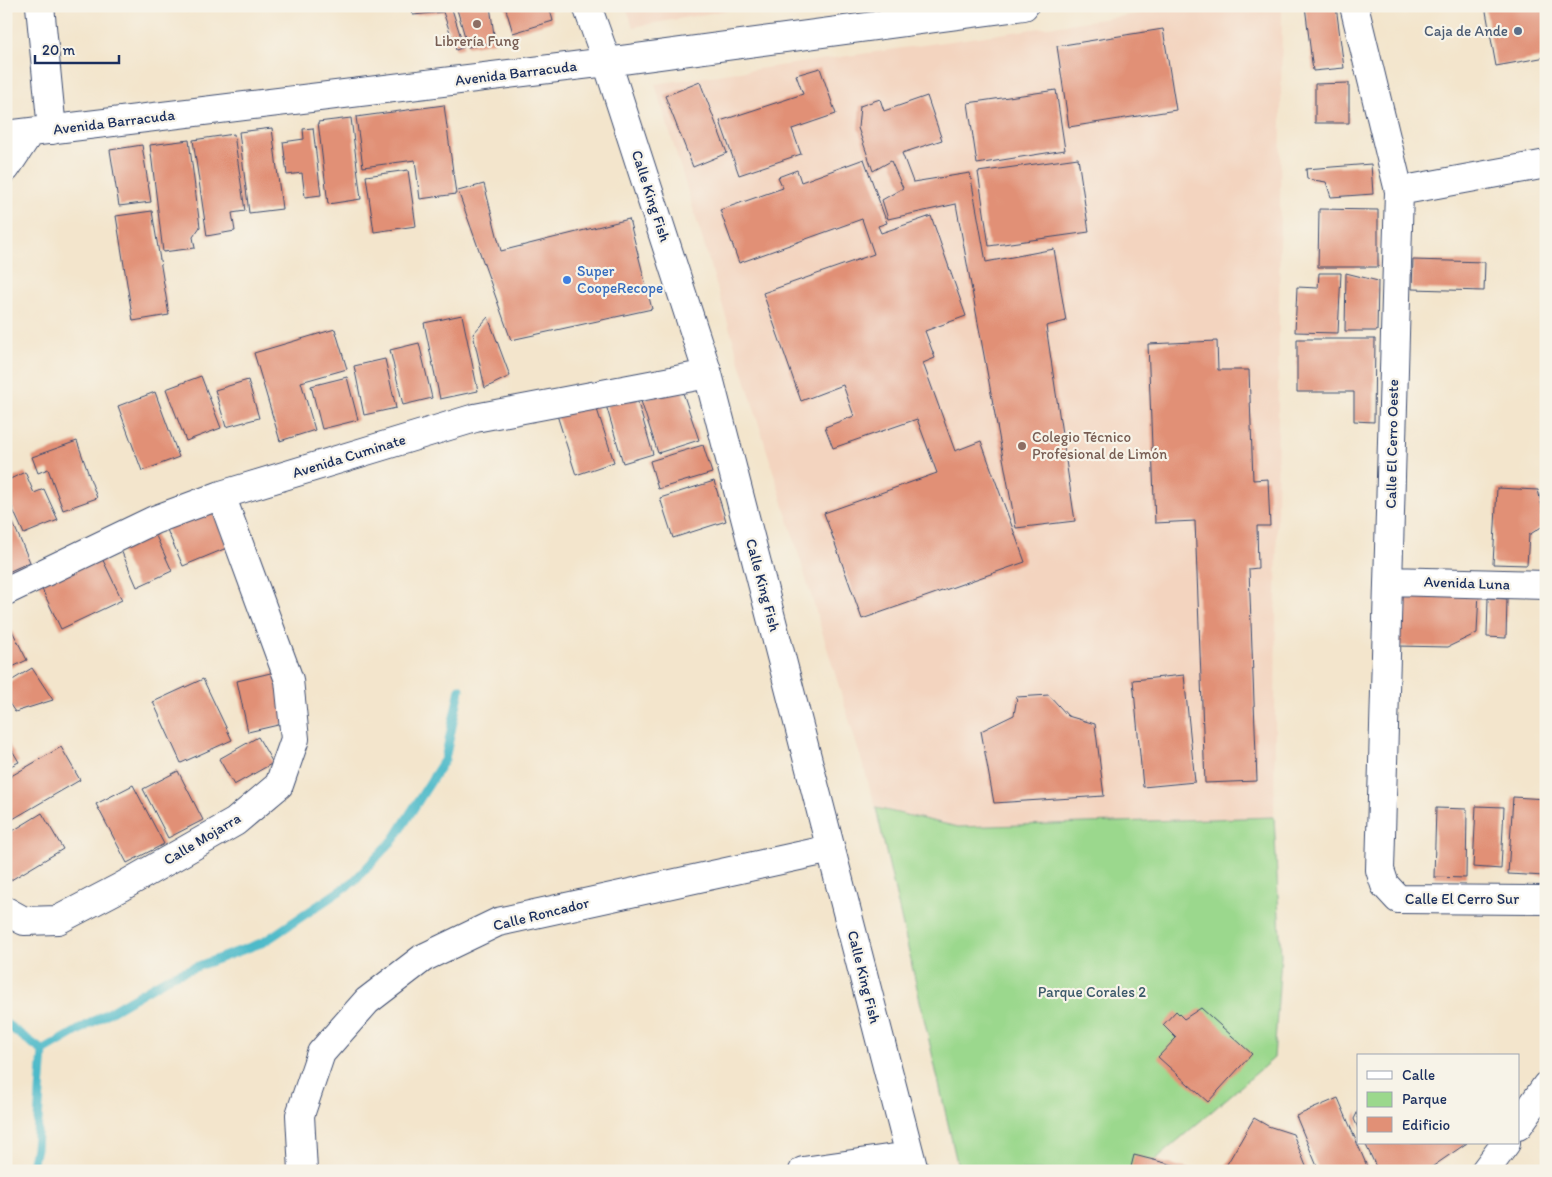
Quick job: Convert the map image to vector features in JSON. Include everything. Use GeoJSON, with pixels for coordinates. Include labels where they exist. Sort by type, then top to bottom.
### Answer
{"type":"FeatureCollection","features":[{"type":"Feature","properties":{"kind":"street"},"geometry":{"type":"LineString","coordinates":[[6,168],[30,132],[40,6]]}},
{"type":"Feature","properties":{"kind":"street","name":"Calle King Fish"},"geometry":{"type":"LineString","coordinates":[[587,6],[607,62],[708,374],[912,1164]]}},
{"type":"Feature","properties":{"kind":"street","name":"Avenida Barracuda"},"geometry":{"type":"LineString","coordinates":[[30,132],[607,62],[1024,6]]}},
{"type":"Feature","properties":{"kind":"street","name":"Calle El Cerro Oeste"},"geometry":{"type":"LineString","coordinates":[[1354,6],[1398,191],[1380,870],[1385,886]]}},
{"type":"Feature","properties":{"kind":"street"},"geometry":{"type":"LineString","coordinates":[[1398,191],[1546,164]]}},
{"type":"Feature","properties":{"kind":"street","name":"Avenida Cuminate"},"geometry":{"type":"LineString","coordinates":[[6,591],[154,520],[221,495],[475,418],[708,374]]}},
{"type":"Feature","properties":{"kind":"street","name":"Calle Mojarra"},"geometry":{"type":"LineString","coordinates":[[6,911],[24,921],[58,920],[121,887],[235,822],[278,785],[295,739],[289,680],[221,495]]}},
{"type":"Feature","properties":{"kind":"street","name":"Avenida Luna"},"geometry":{"type":"LineString","coordinates":[[1389,581],[1546,585]]}},
{"type":"Feature","properties":{"kind":"street","name":"Calle Roncador"},"geometry":{"type":"LineString","coordinates":[[303,1171],[300,1115],[321,1053],[367,1001],[423,958],[498,922],[831,849]]}},
{"type":"Feature","properties":{"kind":"street","name":"Calle El Cerro Sur"},"geometry":{"type":"LineString","coordinates":[[1385,886],[1398,899],[1546,900]]}},
{"type":"Feature","properties":{"kind":"street"},"geometry":{"type":"LineString","coordinates":[[1520,1123],[1546,1086]]}},
{"type":"Feature","properties":{"kind":"street"},"geometry":{"type":"LineString","coordinates":[[1485,1171],[1505,1144]]}},
{"type":"Feature","properties":{"kind":"street"},"geometry":{"type":"LineString","coordinates":[[803,1171],[912,1164]]}},
{"type":"Feature","properties":{"kind":"shaded area"},"geometry":{"type":"Polygon","coordinates":[[[626,6],[750,6],[633,27],[626,6]]]}},
{"type":"Feature","properties":{"kind":"shaded area","name":"Colegio Técnico Profesional de Limón"},"geometry":{"type":"Polygon","coordinates":[[[1192,6],[1282,6],[1274,817],[958,827],[876,808],[655,84],[1192,6]]]}},
{"type":"Feature","properties":{"kind":"green space","name":"Parque Corales 2"},"geometry":{"type":"Polygon","coordinates":[[[876,808],[958,827],[1274,817],[1281,956],[1274,1058],[1142,1171],[966,1171],[957,1163],[876,808]]]}},
{"type":"Feature","properties":{"kind":"building"},"geometry":{"type":"Polygon","coordinates":[[[410,6],[451,6],[464,47],[456,50],[443,12],[413,15],[410,6]]]}},
{"type":"Feature","properties":{"kind":"building","name":"Librería Fung"},"geometry":{"type":"Polygon","coordinates":[[[456,6],[490,6],[495,42],[468,47],[456,6]]]}},
{"type":"Feature","properties":{"kind":"building"},"geometry":{"type":"Polygon","coordinates":[[[505,6],[549,6],[553,21],[513,33],[505,6]]]}},
{"type":"Feature","properties":{"kind":"building"},"geometry":{"type":"Polygon","coordinates":[[[1305,6],[1336,6],[1344,68],[1313,71],[1305,6]]]}},
{"type":"Feature","properties":{"kind":"building","name":"Caja de Ande"},"geometry":{"type":"Polygon","coordinates":[[[1485,6],[1546,6],[1546,57],[1496,66],[1485,6]]]}},
{"type":"Feature","properties":{"kind":"building"},"geometry":{"type":"Polygon","coordinates":[[[1163,29],[1176,110],[1069,127],[1057,46],[1163,29]]]}},
{"type":"Feature","properties":{"kind":"building"},"geometry":{"type":"Polygon","coordinates":[[[820,68],[836,114],[792,129],[801,154],[739,175],[720,121],[803,94],[796,75],[820,68]]]}},
{"type":"Feature","properties":{"kind":"building"},"geometry":{"type":"Polygon","coordinates":[[[700,82],[727,153],[693,167],[665,96],[700,82]]]}},
{"type":"Feature","properties":{"kind":"building"},"geometry":{"type":"Polygon","coordinates":[[[1349,83],[1349,123],[1315,123],[1315,84],[1349,83]]]}},
{"type":"Feature","properties":{"kind":"building"},"geometry":{"type":"Polygon","coordinates":[[[1056,90],[1065,150],[977,164],[968,103],[1056,90]]]}},
{"type":"Feature","properties":{"kind":"building"},"geometry":{"type":"Polygon","coordinates":[[[927,96],[942,140],[902,153],[913,182],[970,173],[986,262],[1054,249],[1066,321],[1046,326],[1075,521],[1016,528],[956,204],[888,219],[882,200],[903,188],[891,161],[873,171],[858,128],[860,106],[880,99],[884,111],[927,96]]]}},
{"type":"Feature","properties":{"kind":"building"},"geometry":{"type":"Polygon","coordinates":[[[444,105],[456,194],[420,199],[415,160],[363,167],[356,117],[444,105]]]}},
{"type":"Feature","properties":{"kind":"building"},"geometry":{"type":"Polygon","coordinates":[[[351,118],[361,199],[328,204],[318,122],[351,118]]]}},
{"type":"Feature","properties":{"kind":"building"},"geometry":{"type":"Polygon","coordinates":[[[272,128],[282,209],[249,213],[239,132],[272,128]]]}},
{"type":"Feature","properties":{"kind":"building"},"geometry":{"type":"Polygon","coordinates":[[[313,128],[321,195],[305,197],[302,173],[287,175],[283,142],[304,139],[303,129],[313,128]]]}},
{"type":"Feature","properties":{"kind":"building"},"geometry":{"type":"Polygon","coordinates":[[[234,134],[245,211],[232,213],[235,231],[207,236],[193,140],[234,134]]]}},
{"type":"Feature","properties":{"kind":"building"},"geometry":{"type":"Polygon","coordinates":[[[189,140],[200,227],[193,237],[195,248],[163,252],[150,145],[189,140]]]}},
{"type":"Feature","properties":{"kind":"building"},"geometry":{"type":"Polygon","coordinates":[[[142,145],[151,202],[119,206],[110,150],[142,145]]]}},
{"type":"Feature","properties":{"kind":"building"},"geometry":{"type":"Polygon","coordinates":[[[1078,158],[1089,232],[989,246],[978,172],[1078,158]]]}},
{"type":"Feature","properties":{"kind":"building"},"geometry":{"type":"Polygon","coordinates":[[[864,159],[887,223],[878,226],[881,233],[931,216],[966,316],[925,331],[935,358],[923,363],[955,451],[981,441],[1025,562],[862,619],[824,513],[937,473],[917,419],[833,448],[825,427],[854,416],[843,385],[801,401],[763,293],[874,254],[862,219],[739,263],[720,210],[783,188],[778,177],[797,170],[801,182],[864,159]]]}},
{"type":"Feature","properties":{"kind":"building"},"geometry":{"type":"Polygon","coordinates":[[[1371,164],[1373,194],[1331,197],[1326,182],[1307,179],[1306,169],[1371,164]]]}},
{"type":"Feature","properties":{"kind":"building"},"geometry":{"type":"Polygon","coordinates":[[[408,170],[416,226],[374,232],[366,176],[408,170]]]}},
{"type":"Feature","properties":{"kind":"building","name":"Super CoopeRecope"},"geometry":{"type":"Polygon","coordinates":[[[484,184],[501,251],[629,219],[652,309],[511,340],[458,191],[484,184]]]}},
{"type":"Feature","properties":{"kind":"building"},"geometry":{"type":"Polygon","coordinates":[[[1319,209],[1378,210],[1378,267],[1318,267],[1319,209]]]}},
{"type":"Feature","properties":{"kind":"building"},"geometry":{"type":"Polygon","coordinates":[[[152,211],[169,315],[133,321],[116,216],[152,211]]]}},
{"type":"Feature","properties":{"kind":"building"},"geometry":{"type":"Polygon","coordinates":[[[1413,260],[1485,262],[1484,291],[1412,289],[1413,260]]]}},
{"type":"Feature","properties":{"kind":"building"},"geometry":{"type":"Polygon","coordinates":[[[1319,273],[1341,273],[1338,333],[1295,332],[1297,287],[1318,288],[1319,273]]]}},
{"type":"Feature","properties":{"kind":"building"},"geometry":{"type":"Polygon","coordinates":[[[1346,273],[1378,281],[1377,331],[1345,331],[1346,273]]]}},
{"type":"Feature","properties":{"kind":"building"},"geometry":{"type":"Polygon","coordinates":[[[462,315],[478,391],[440,399],[424,323],[462,315]]]}},
{"type":"Feature","properties":{"kind":"building"},"geometry":{"type":"Polygon","coordinates":[[[488,317],[510,376],[485,388],[473,334],[488,317]]]}},
{"type":"Feature","properties":{"kind":"building"},"geometry":{"type":"Polygon","coordinates":[[[335,329],[347,369],[301,382],[315,430],[280,441],[254,353],[335,329]]]}},
{"type":"Feature","properties":{"kind":"building"},"geometry":{"type":"Polygon","coordinates":[[[1297,339],[1375,339],[1374,422],[1354,421],[1354,392],[1297,392],[1297,339]]]}},
{"type":"Feature","properties":{"kind":"building"},"geometry":{"type":"Polygon","coordinates":[[[1217,341],[1218,370],[1249,370],[1253,480],[1268,479],[1270,526],[1257,526],[1258,568],[1249,569],[1257,781],[1205,783],[1195,521],[1155,523],[1148,344],[1217,341]]]}},
{"type":"Feature","properties":{"kind":"building"},"geometry":{"type":"Polygon","coordinates":[[[419,343],[432,398],[403,405],[390,350],[419,343]]]}},
{"type":"Feature","properties":{"kind":"building"},"geometry":{"type":"Polygon","coordinates":[[[385,359],[396,408],[364,415],[354,366],[385,359]]]}},
{"type":"Feature","properties":{"kind":"building"},"geometry":{"type":"Polygon","coordinates":[[[201,376],[221,428],[186,441],[166,389],[201,376]]]}},
{"type":"Feature","properties":{"kind":"building"},"geometry":{"type":"Polygon","coordinates":[[[347,377],[358,420],[322,429],[311,386],[347,377]]]}},
{"type":"Feature","properties":{"kind":"building"},"geometry":{"type":"Polygon","coordinates":[[[248,380],[259,418],[226,427],[215,390],[248,380]]]}},
{"type":"Feature","properties":{"kind":"building"},"geometry":{"type":"Polygon","coordinates":[[[681,387],[699,440],[658,453],[641,401],[681,387]]]}},
{"type":"Feature","properties":{"kind":"building"},"geometry":{"type":"Polygon","coordinates":[[[155,392],[179,457],[142,471],[118,406],[155,392]]]}},
{"type":"Feature","properties":{"kind":"building"},"geometry":{"type":"Polygon","coordinates":[[[636,396],[653,454],[623,463],[606,405],[636,396]]]}},
{"type":"Feature","properties":{"kind":"building"},"geometry":{"type":"Polygon","coordinates":[[[595,403],[614,462],[576,475],[557,415],[595,403]]]}},
{"type":"Feature","properties":{"kind":"building"},"geometry":{"type":"Polygon","coordinates":[[[77,441],[97,498],[63,510],[48,469],[38,473],[32,457],[77,441]]]}},
{"type":"Feature","properties":{"kind":"building"},"geometry":{"type":"Polygon","coordinates":[[[703,445],[712,473],[658,489],[650,461],[703,445]]]}},
{"type":"Feature","properties":{"kind":"building"},"geometry":{"type":"Polygon","coordinates":[[[25,472],[34,493],[44,489],[58,520],[24,534],[6,494],[6,481],[25,472]]]}},
{"type":"Feature","properties":{"kind":"building"},"geometry":{"type":"Polygon","coordinates":[[[714,481],[726,521],[673,538],[660,498],[714,481]]]}},
{"type":"Feature","properties":{"kind":"building"},"geometry":{"type":"Polygon","coordinates":[[[1497,488],[1538,490],[1546,524],[1529,535],[1527,565],[1493,564],[1497,488]]]}},
{"type":"Feature","properties":{"kind":"building"},"geometry":{"type":"Polygon","coordinates":[[[209,503],[229,547],[183,566],[164,523],[209,503]]]}},
{"type":"Feature","properties":{"kind":"building"},"geometry":{"type":"Polygon","coordinates":[[[13,523],[30,562],[6,573],[6,526],[13,523]]]}},
{"type":"Feature","properties":{"kind":"building"},"geometry":{"type":"Polygon","coordinates":[[[151,525],[172,571],[137,587],[117,541],[151,525]]]}},
{"type":"Feature","properties":{"kind":"building"},"geometry":{"type":"Polygon","coordinates":[[[100,554],[122,600],[61,629],[39,583],[100,554]]]}},
{"type":"Feature","properties":{"kind":"building"},"geometry":{"type":"Polygon","coordinates":[[[1400,589],[1479,591],[1477,633],[1448,647],[1398,646],[1400,589]]]}},
{"type":"Feature","properties":{"kind":"building"},"geometry":{"type":"Polygon","coordinates":[[[1488,598],[1507,599],[1506,638],[1487,637],[1488,598]]]}},
{"type":"Feature","properties":{"kind":"building"},"geometry":{"type":"Polygon","coordinates":[[[6,619],[27,660],[6,670],[6,619]]]}},
{"type":"Feature","properties":{"kind":"building"},"geometry":{"type":"Polygon","coordinates":[[[32,668],[53,700],[15,712],[6,699],[6,684],[32,668]]]}},
{"type":"Feature","properties":{"kind":"building"},"geometry":{"type":"Polygon","coordinates":[[[279,671],[291,722],[248,732],[237,681],[279,671]]]}},
{"type":"Feature","properties":{"kind":"building"},"geometry":{"type":"Polygon","coordinates":[[[1184,675],[1195,782],[1143,787],[1133,680],[1184,675]]]}},
{"type":"Feature","properties":{"kind":"building"},"geometry":{"type":"Polygon","coordinates":[[[203,679],[232,740],[181,763],[153,702],[203,679]]]}},
{"type":"Feature","properties":{"kind":"building"},"geometry":{"type":"Polygon","coordinates":[[[1049,695],[1068,716],[1095,724],[1104,796],[994,803],[981,731],[1014,715],[1017,697],[1049,695]]]}},
{"type":"Feature","properties":{"kind":"building"},"geometry":{"type":"Polygon","coordinates":[[[258,737],[273,763],[234,785],[219,759],[258,737]]]}},
{"type":"Feature","properties":{"kind":"building"},"geometry":{"type":"Polygon","coordinates":[[[6,740],[19,762],[6,768],[6,740]]]}},
{"type":"Feature","properties":{"kind":"building"},"geometry":{"type":"Polygon","coordinates":[[[61,747],[80,780],[6,823],[6,779],[61,747]]]}},
{"type":"Feature","properties":{"kind":"building"},"geometry":{"type":"Polygon","coordinates":[[[178,771],[203,820],[168,838],[143,789],[178,771]]]}},
{"type":"Feature","properties":{"kind":"building"},"geometry":{"type":"Polygon","coordinates":[[[133,785],[164,844],[127,863],[96,804],[133,785]]]}},
{"type":"Feature","properties":{"kind":"building"},"geometry":{"type":"Polygon","coordinates":[[[1513,797],[1546,799],[1545,876],[1508,874],[1513,797]]]}},
{"type":"Feature","properties":{"kind":"building"},"geometry":{"type":"Polygon","coordinates":[[[1476,806],[1504,807],[1501,869],[1473,867],[1476,806]]]}},
{"type":"Feature","properties":{"kind":"building"},"geometry":{"type":"Polygon","coordinates":[[[1436,808],[1467,809],[1466,878],[1434,877],[1436,808]]]}},
{"type":"Feature","properties":{"kind":"building"},"geometry":{"type":"Polygon","coordinates":[[[42,813],[63,849],[6,883],[6,835],[42,813]]]}},
{"type":"Feature","properties":{"kind":"building"},"geometry":{"type":"Polygon","coordinates":[[[1201,1008],[1252,1054],[1208,1102],[1158,1057],[1176,1038],[1163,1025],[1176,1011],[1184,1019],[1201,1008]]]}},
{"type":"Feature","properties":{"kind":"building"},"geometry":{"type":"Polygon","coordinates":[[[1338,1098],[1369,1171],[1319,1171],[1296,1116],[1338,1098]]]}},
{"type":"Feature","properties":{"kind":"building"},"geometry":{"type":"Polygon","coordinates":[[[1357,1113],[1357,1126],[1354,1119],[1357,1113]]]}},
{"type":"Feature","properties":{"kind":"building"},"geometry":{"type":"Polygon","coordinates":[[[1254,1118],[1268,1126],[1293,1134],[1308,1171],[1223,1171],[1254,1118]]]}},
{"type":"Feature","properties":{"kind":"building"},"geometry":{"type":"Polygon","coordinates":[[[1365,1144],[1466,1144],[1426,1171],[1378,1171],[1365,1144]]]}},
{"type":"Feature","properties":{"kind":"building"},"geometry":{"type":"Polygon","coordinates":[[[1134,1155],[1193,1170],[1193,1171],[1130,1171],[1134,1155]]]}},
{"type":"Feature","properties":{"kind":"waterway"},"geometry":{"type":"LineString","coordinates":[[43,1051],[171,976],[264,942],[353,882],[394,839],[445,759],[460,689]]}},
{"type":"Feature","properties":{"kind":"waterway"},"geometry":{"type":"LineString","coordinates":[[6,1024],[43,1051]]}},
{"type":"Feature","properties":{"kind":"waterway"},"geometry":{"type":"LineString","coordinates":[[31,1171],[36,1148],[43,1051]]}},
{"type":"Feature","properties":{"kind":"place","name":"Librería Fung"},"geometry":{"type":"Point","coordinates":[477,24]}},
{"type":"Feature","properties":{"kind":"place","name":"Caja de Ande"},"geometry":{"type":"Point","coordinates":[1518,31]}},
{"type":"Feature","properties":{"kind":"place","name":"Super CoopeRecope"},"geometry":{"type":"Point","coordinates":[567,280]}},
{"type":"Feature","properties":{"kind":"place","name":"Colegio Técnico Profesional de Limón"},"geometry":{"type":"Point","coordinates":[1022,446]}}]}
